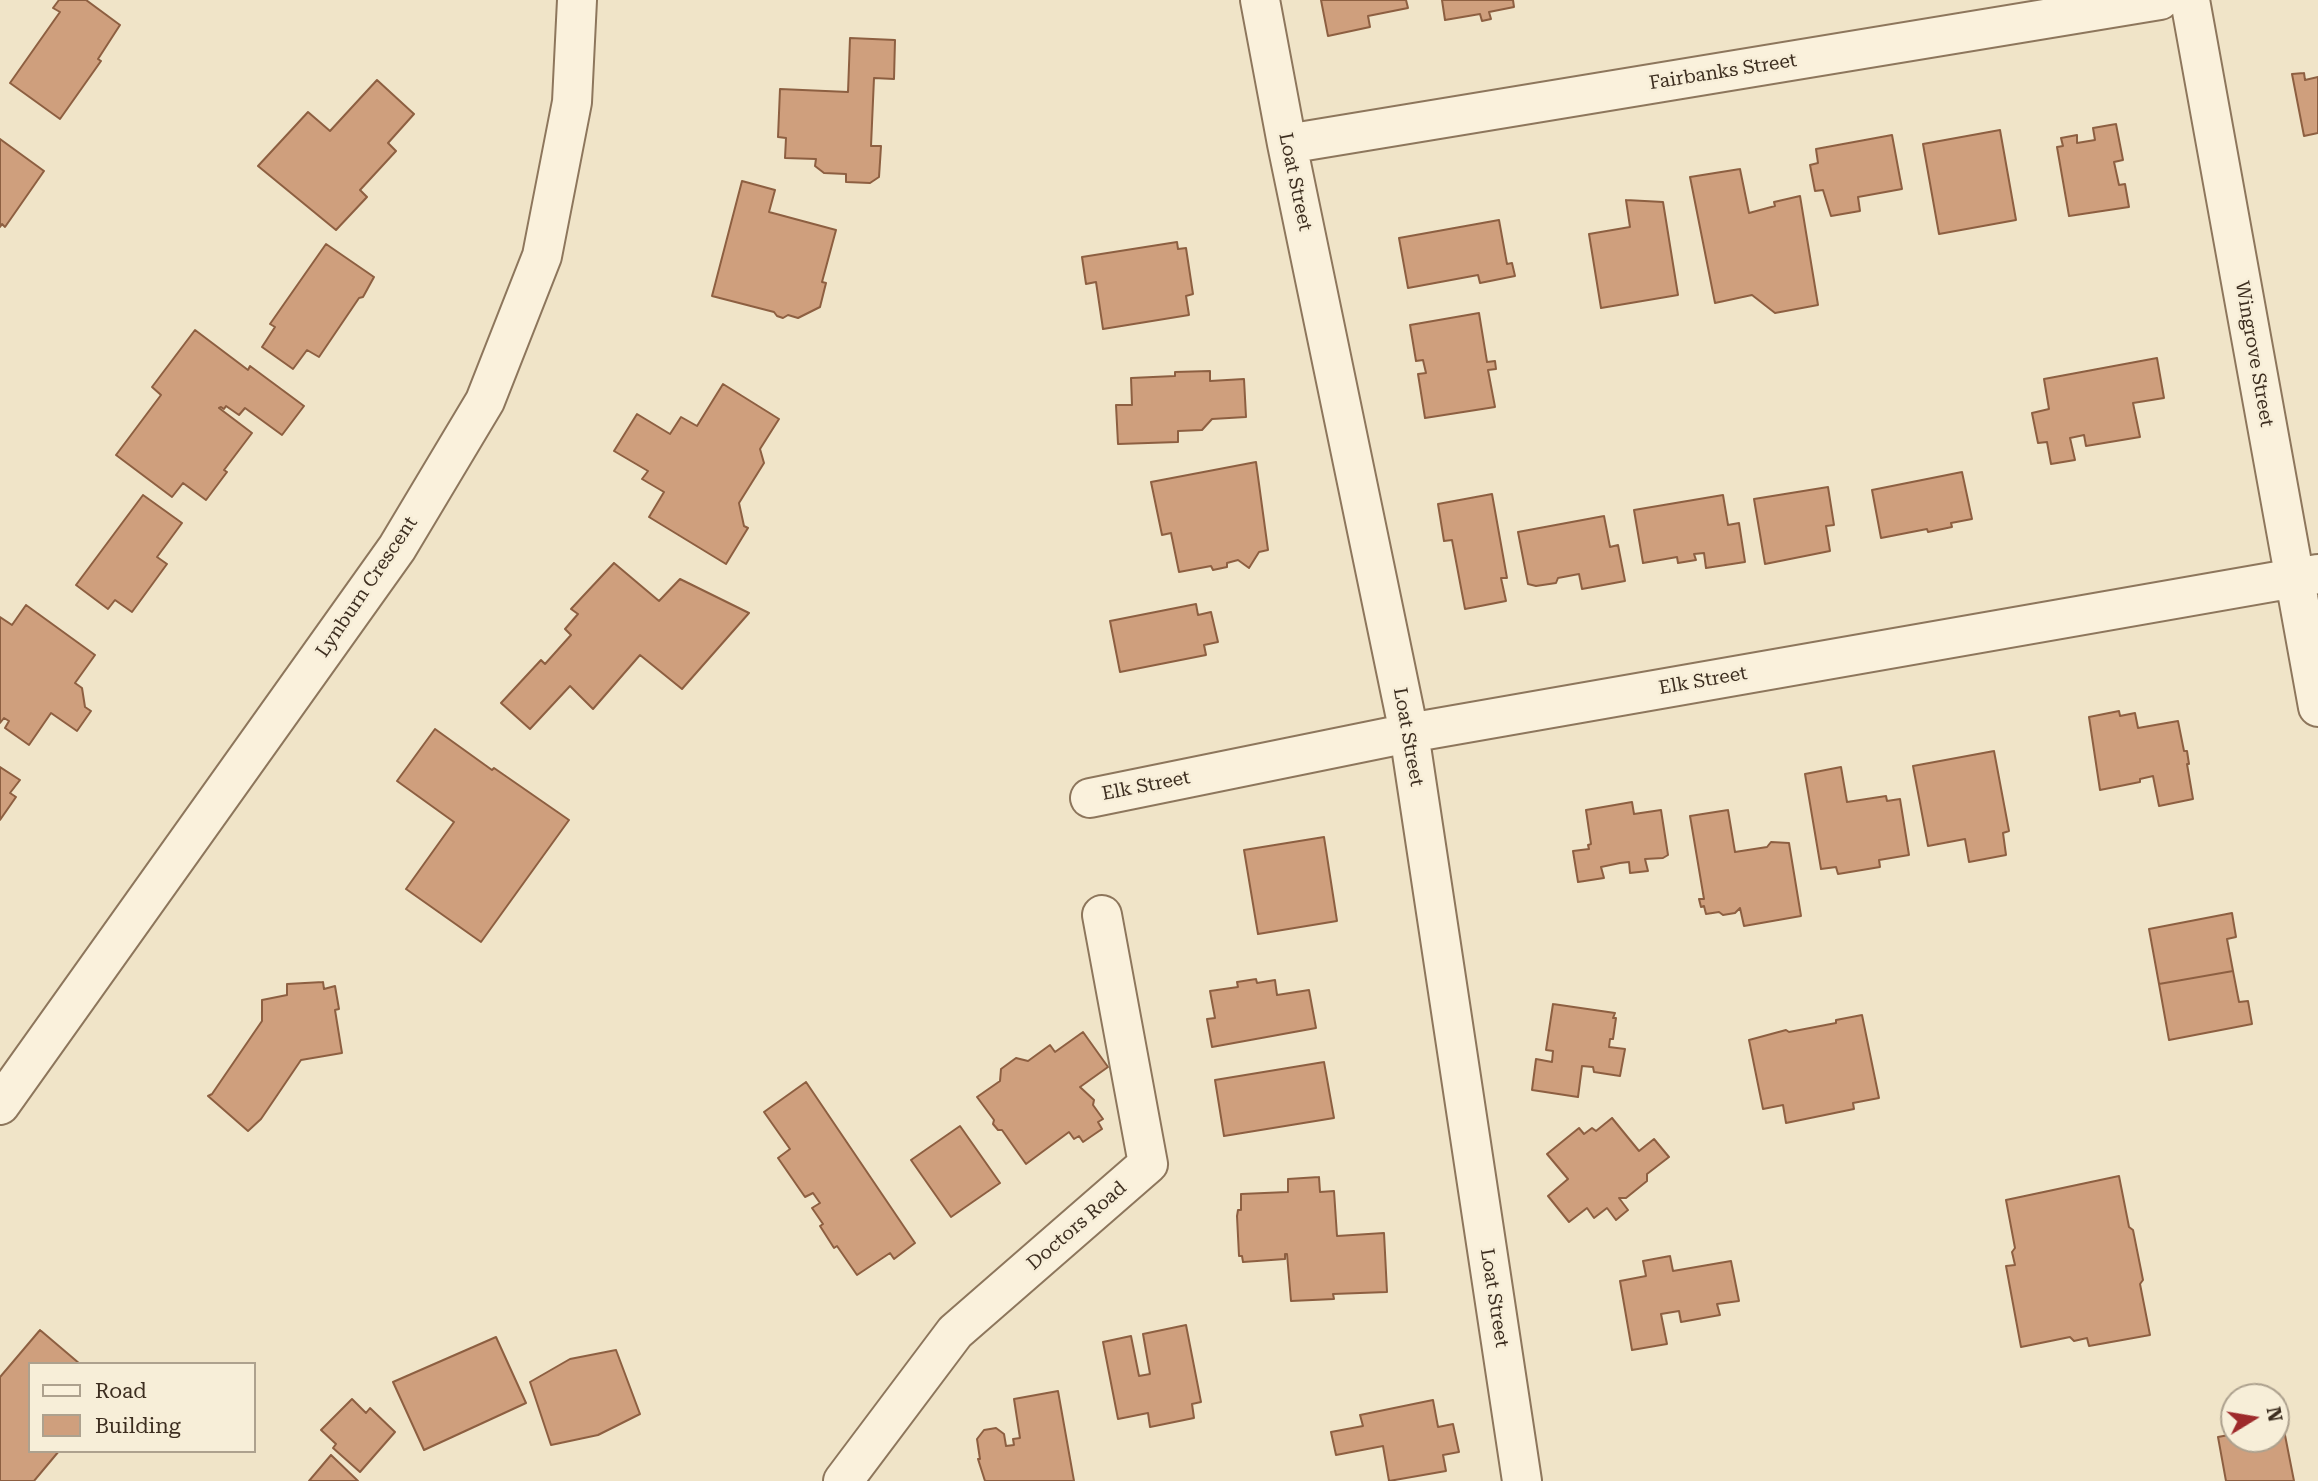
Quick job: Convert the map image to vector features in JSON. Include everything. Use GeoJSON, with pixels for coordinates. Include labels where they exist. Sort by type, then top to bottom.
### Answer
{"type":"FeatureCollection","features":[{"type":"Feature","properties":{"kind":"street","name":"Lynburn Crescent"},"geometry":{"type":"LineString","coordinates":[[0,1105],[397,548],[485,401],[542,256],[572,102],[577,0]]}},
{"type":"Feature","properties":{"kind":"street","name":"Loat Street"},"geometry":{"type":"LineString","coordinates":[[1260,0],[1287,144],[1409,733],[1522,1481]]}},
{"type":"Feature","properties":{"kind":"street","name":"Fairbanks Street"},"geometry":{"type":"LineString","coordinates":[[1287,144],[2160,0]]}},
{"type":"Feature","properties":{"kind":"street","name":"Wingrove Street"},"geometry":{"type":"LineString","coordinates":[[2190,0],[2307,576],[2318,708]]}},
{"type":"Feature","properties":{"kind":"street","name":"Elk Street"},"geometry":{"type":"LineString","coordinates":[[1090,798],[1409,733],[2307,576]]}},
{"type":"Feature","properties":{"kind":"street","name":"Doctors Road"},"geometry":{"type":"LineString","coordinates":[[844,1481],[955,1332],[1149,1164],[1102,915]]}},
{"type":"Feature","properties":{"kind":"building"},"geometry":{"type":"Polygon","coordinates":[[[59,0],[86,0],[120,25],[98,59],[101,61],[60,119],[10,83],[60,12],[53,8],[59,0]]]}},
{"type":"Feature","properties":{"kind":"building"},"geometry":{"type":"Polygon","coordinates":[[[1321,0],[1406,0],[1408,8],[1368,16],[1370,27],[1328,36],[1321,0]]]}},
{"type":"Feature","properties":{"kind":"building"},"geometry":{"type":"Polygon","coordinates":[[[1442,0],[1513,0],[1514,7],[1489,12],[1491,19],[1482,21],[1480,14],[1445,20],[1442,0]]]}},
{"type":"Feature","properties":{"kind":"building"},"geometry":{"type":"Polygon","coordinates":[[[850,38],[895,40],[894,79],[874,78],[871,146],[881,146],[879,177],[870,183],[846,182],[846,174],[824,173],[815,166],[816,159],[785,158],[786,138],[778,137],[780,89],[848,92],[850,38]]]}},
{"type":"Feature","properties":{"kind":"building"},"geometry":{"type":"Polygon","coordinates":[[[2304,73],[2305,80],[2318,77],[2318,133],[2304,136],[2292,74],[2304,73]]]}},
{"type":"Feature","properties":{"kind":"building"},"geometry":{"type":"Polygon","coordinates":[[[377,80],[414,114],[388,143],[396,151],[360,190],[367,197],[336,230],[258,166],[308,112],[330,131],[377,80]]]}},
{"type":"Feature","properties":{"kind":"building"},"geometry":{"type":"Polygon","coordinates":[[[2116,124],[2123,160],[2114,162],[2119,185],[2125,184],[2129,207],[2069,216],[2057,147],[2063,146],[2061,138],[2077,135],[2077,143],[2095,140],[2093,128],[2116,124]]]}},
{"type":"Feature","properties":{"kind":"building"},"geometry":{"type":"Polygon","coordinates":[[[2000,130],[2016,220],[1939,234],[1923,144],[2000,130]]]}},
{"type":"Feature","properties":{"kind":"building"},"geometry":{"type":"Polygon","coordinates":[[[1892,135],[1902,189],[1858,197],[1860,211],[1831,216],[1823,190],[1815,191],[1810,165],[1818,163],[1816,149],[1892,135]]]}},
{"type":"Feature","properties":{"kind":"building"},"geometry":{"type":"Polygon","coordinates":[[[0,139],[44,171],[5,227],[2,224],[0,227],[0,139]]]}},
{"type":"Feature","properties":{"kind":"building"},"geometry":{"type":"Polygon","coordinates":[[[1740,169],[1749,213],[1775,206],[1774,202],[1800,196],[1818,305],[1775,313],[1752,295],[1715,303],[1690,177],[1740,169]]]}},
{"type":"Feature","properties":{"kind":"building"},"geometry":{"type":"Polygon","coordinates":[[[742,181],[775,190],[769,212],[836,230],[822,282],[826,283],[820,307],[798,318],[788,315],[783,318],[774,312],[712,296],[742,181]]]}},
{"type":"Feature","properties":{"kind":"building"},"geometry":{"type":"Polygon","coordinates":[[[1626,200],[1663,202],[1678,295],[1601,308],[1589,234],[1630,227],[1626,200]]]}},
{"type":"Feature","properties":{"kind":"building"},"geometry":{"type":"Polygon","coordinates":[[[1499,220],[1507,264],[1512,263],[1515,276],[1480,283],[1478,275],[1408,288],[1399,238],[1499,220]]]}},
{"type":"Feature","properties":{"kind":"building"},"geometry":{"type":"Polygon","coordinates":[[[1177,242],[1178,249],[1186,248],[1193,294],[1186,296],[1189,315],[1103,329],[1096,282],[1086,284],[1082,257],[1177,242]]]}},
{"type":"Feature","properties":{"kind":"building"},"geometry":{"type":"Polygon","coordinates":[[[326,244],[374,277],[363,297],[359,298],[319,357],[307,350],[293,369],[262,347],[275,327],[270,324],[326,244]]]}},
{"type":"Feature","properties":{"kind":"building"},"geometry":{"type":"Polygon","coordinates":[[[1479,313],[1487,362],[1495,361],[1496,369],[1488,370],[1495,407],[1425,418],[1418,374],[1426,373],[1423,360],[1416,361],[1410,325],[1479,313]]]}},
{"type":"Feature","properties":{"kind":"building"},"geometry":{"type":"Polygon","coordinates":[[[195,330],[248,370],[250,366],[304,406],[282,435],[245,408],[239,415],[226,406],[224,409],[219,408],[252,433],[224,470],[227,472],[206,500],[183,483],[172,497],[116,455],[161,395],[152,387],[195,330]]]}},
{"type":"Feature","properties":{"kind":"building"},"geometry":{"type":"Polygon","coordinates":[[[2157,358],[2164,398],[2133,403],[2140,437],[2086,446],[2084,435],[2070,438],[2075,460],[2051,464],[2047,442],[2038,443],[2032,413],[2049,409],[2044,379],[2157,358]]]}},
{"type":"Feature","properties":{"kind":"building"},"geometry":{"type":"Polygon","coordinates":[[[1210,371],[1210,381],[1244,379],[1246,417],[1212,419],[1202,430],[1178,431],[1178,442],[1118,444],[1116,405],[1132,405],[1131,378],[1210,371]]]}},
{"type":"Feature","properties":{"kind":"building"},"geometry":{"type":"Polygon","coordinates":[[[723,384],[779,419],[760,449],[764,463],[739,503],[744,526],[748,528],[726,564],[649,517],[664,492],[642,479],[648,471],[614,451],[637,414],[670,434],[681,417],[697,426],[723,384]]]}},
{"type":"Feature","properties":{"kind":"building"},"geometry":{"type":"Polygon","coordinates":[[[1256,462],[1268,550],[1259,552],[1249,568],[1238,560],[1227,563],[1227,567],[1213,570],[1211,566],[1179,572],[1171,533],[1162,535],[1151,482],[1256,462]]]}},
{"type":"Feature","properties":{"kind":"building"},"geometry":{"type":"Polygon","coordinates":[[[1962,472],[1972,519],[1951,523],[1952,527],[1881,538],[1872,490],[1962,472]]]}},
{"type":"Feature","properties":{"kind":"building"},"geometry":{"type":"Polygon","coordinates":[[[1828,487],[1834,525],[1826,526],[1830,551],[1765,564],[1754,499],[1828,487]]]}},
{"type":"Feature","properties":{"kind":"building"},"geometry":{"type":"Polygon","coordinates":[[[1492,494],[1507,578],[1501,578],[1506,601],[1465,609],[1452,540],[1444,541],[1438,504],[1492,494]]]}},
{"type":"Feature","properties":{"kind":"building"},"geometry":{"type":"Polygon","coordinates":[[[143,495],[182,523],[157,557],[167,564],[132,612],[115,600],[108,609],[76,585],[143,495]]]}},
{"type":"Feature","properties":{"kind":"building"},"geometry":{"type":"Polygon","coordinates":[[[1723,495],[1728,525],[1739,523],[1745,562],[1706,568],[1704,553],[1694,554],[1696,560],[1678,563],[1677,557],[1643,563],[1634,510],[1723,495]]]}},
{"type":"Feature","properties":{"kind":"building"},"geometry":{"type":"Polygon","coordinates":[[[1604,516],[1610,547],[1618,545],[1625,581],[1582,589],[1579,574],[1558,578],[1556,583],[1536,586],[1528,584],[1518,532],[1604,516]]]}},
{"type":"Feature","properties":{"kind":"building"},"geometry":{"type":"Polygon","coordinates":[[[614,563],[659,601],[680,579],[749,613],[682,689],[640,655],[593,709],[570,686],[530,729],[501,703],[541,660],[545,664],[571,635],[565,629],[578,614],[571,609],[614,563]]]}},
{"type":"Feature","properties":{"kind":"building"},"geometry":{"type":"Polygon","coordinates":[[[1196,604],[1198,615],[1211,612],[1218,642],[1204,645],[1206,655],[1120,672],[1110,621],[1196,604]]]}},
{"type":"Feature","properties":{"kind":"building"},"geometry":{"type":"Polygon","coordinates":[[[26,605],[95,655],[75,683],[82,688],[85,707],[91,711],[77,731],[51,713],[29,745],[5,728],[9,721],[4,718],[0,723],[0,617],[12,625],[26,605]]]}},
{"type":"Feature","properties":{"kind":"building"},"geometry":{"type":"Polygon","coordinates":[[[2119,711],[2120,716],[2135,713],[2138,728],[2178,721],[2184,751],[2187,751],[2193,799],[2159,806],[2153,776],[2140,779],[2140,782],[2100,790],[2089,717],[2119,711]]]}},
{"type":"Feature","properties":{"kind":"building"},"geometry":{"type":"Polygon","coordinates":[[[435,729],[569,820],[481,942],[406,889],[454,822],[397,781],[435,729]]]}},
{"type":"Feature","properties":{"kind":"building"},"geometry":{"type":"Polygon","coordinates":[[[1994,751],[2009,831],[2003,833],[2006,855],[1969,862],[1965,839],[1928,846],[1913,766],[1994,751]]]}},
{"type":"Feature","properties":{"kind":"building"},"geometry":{"type":"Polygon","coordinates":[[[0,767],[20,780],[10,793],[16,797],[0,820],[0,767]]]}},
{"type":"Feature","properties":{"kind":"building"},"geometry":{"type":"Polygon","coordinates":[[[1841,767],[1847,802],[1886,796],[1887,801],[1900,799],[1909,855],[1879,860],[1880,867],[1838,874],[1836,867],[1821,869],[1805,774],[1841,767]]]}},
{"type":"Feature","properties":{"kind":"building"},"geometry":{"type":"Polygon","coordinates":[[[1632,802],[1634,814],[1661,810],[1668,855],[1645,859],[1648,871],[1630,873],[1629,862],[1620,863],[1601,867],[1604,878],[1578,882],[1573,851],[1589,849],[1588,845],[1591,844],[1586,810],[1632,802]]]}},
{"type":"Feature","properties":{"kind":"building"},"geometry":{"type":"Polygon","coordinates":[[[1728,810],[1735,852],[1767,847],[1771,842],[1789,843],[1801,916],[1744,926],[1740,908],[1735,913],[1723,915],[1719,912],[1706,914],[1704,906],[1701,907],[1699,899],[1704,899],[1690,816],[1728,810]]]}},
{"type":"Feature","properties":{"kind":"building"},"geometry":{"type":"Polygon","coordinates":[[[1324,837],[1337,921],[1258,934],[1244,850],[1324,837]]]}},
{"type":"Feature","properties":{"kind":"building"},"geometry":{"type":"Polygon","coordinates":[[[2232,913],[2236,937],[2227,939],[2233,971],[2159,984],[2149,929],[2232,913]]]}},
{"type":"Feature","properties":{"kind":"building"},"geometry":{"type":"Polygon","coordinates":[[[2233,971],[2239,1002],[2248,1001],[2252,1024],[2169,1040],[2159,984],[2233,971]]]}},
{"type":"Feature","properties":{"kind":"building"},"geometry":{"type":"Polygon","coordinates":[[[1256,979],[1257,983],[1275,980],[1277,995],[1309,990],[1316,1028],[1212,1047],[1207,1019],[1215,1018],[1210,991],[1238,987],[1237,982],[1256,979]]]}},
{"type":"Feature","properties":{"kind":"building"},"geometry":{"type":"Polygon","coordinates":[[[323,982],[324,989],[335,986],[339,1009],[335,1010],[342,1053],[301,1060],[261,1119],[248,1131],[208,1096],[262,1021],[262,1000],[287,995],[287,984],[323,982]]]}},
{"type":"Feature","properties":{"kind":"building"},"geometry":{"type":"Polygon","coordinates":[[[1553,1004],[1615,1013],[1613,1039],[1610,1039],[1609,1047],[1625,1049],[1620,1076],[1594,1072],[1593,1067],[1582,1066],[1578,1097],[1532,1090],[1536,1059],[1552,1062],[1553,1051],[1546,1050],[1553,1004]]]}},
{"type":"Feature","properties":{"kind":"building"},"geometry":{"type":"Polygon","coordinates":[[[1862,1015],[1879,1098],[1853,1103],[1854,1109],[1786,1123],[1783,1105],[1763,1109],[1749,1040],[1786,1030],[1789,1032],[1836,1023],[1836,1020],[1862,1015]]]}},
{"type":"Feature","properties":{"kind":"building"},"geometry":{"type":"Polygon","coordinates":[[[1083,1032],[1108,1067],[1080,1087],[1094,1100],[1093,1105],[1103,1119],[1098,1122],[1102,1129],[1083,1142],[1079,1136],[1074,1139],[1069,1132],[1026,1164],[1002,1130],[998,1130],[993,1124],[994,1120],[977,1097],[1000,1081],[1001,1069],[1016,1058],[1028,1061],[1050,1045],[1055,1052],[1083,1032]]]}},
{"type":"Feature","properties":{"kind":"building"},"geometry":{"type":"Polygon","coordinates":[[[1324,1062],[1334,1118],[1224,1136],[1215,1080],[1324,1062]]]}},
{"type":"Feature","properties":{"kind":"building"},"geometry":{"type":"Polygon","coordinates":[[[806,1082],[915,1243],[894,1259],[890,1253],[857,1275],[820,1226],[823,1224],[812,1208],[820,1203],[813,1193],[805,1197],[778,1158],[790,1149],[764,1112],[806,1082]]]}},
{"type":"Feature","properties":{"kind":"building"},"geometry":{"type":"Polygon","coordinates":[[[1612,1118],[1639,1151],[1654,1139],[1669,1157],[1647,1174],[1647,1181],[1626,1198],[1619,1198],[1628,1210],[1616,1220],[1607,1208],[1594,1218],[1587,1208],[1569,1222],[1548,1196],[1568,1179],[1547,1154],[1579,1128],[1584,1134],[1592,1128],[1596,1131],[1612,1118]]]}},
{"type":"Feature","properties":{"kind":"building"},"geometry":{"type":"Polygon","coordinates":[[[960,1126],[1000,1183],[951,1217],[911,1160],[960,1126]]]}},
{"type":"Feature","properties":{"kind":"building"},"geometry":{"type":"Polygon","coordinates":[[[2119,1176],[2143,1280],[2140,1284],[2150,1335],[2089,1346],[2087,1338],[2074,1341],[2070,1337],[2021,1347],[2006,1266],[2015,1265],[2012,1252],[2015,1248],[2006,1200],[2119,1176]]]}},
{"type":"Feature","properties":{"kind":"building"},"geometry":{"type":"Polygon","coordinates":[[[1319,1177],[1320,1192],[1334,1191],[1337,1236],[1384,1233],[1387,1292],[1333,1294],[1334,1299],[1291,1301],[1287,1254],[1285,1259],[1243,1262],[1242,1256],[1239,1256],[1237,1216],[1238,1210],[1241,1210],[1241,1194],[1288,1192],[1288,1179],[1319,1177]]]}},
{"type":"Feature","properties":{"kind":"building"},"geometry":{"type":"Polygon","coordinates":[[[1670,1256],[1673,1271],[1731,1261],[1739,1301],[1717,1304],[1720,1315],[1681,1322],[1679,1311],[1661,1314],[1667,1344],[1632,1350],[1620,1281],[1646,1276],[1643,1261],[1670,1256]]]}},
{"type":"Feature","properties":{"kind":"building"},"geometry":{"type":"Polygon","coordinates":[[[1186,1325],[1201,1402],[1192,1404],[1194,1418],[1150,1427],[1148,1413],[1118,1419],[1103,1342],[1131,1336],[1139,1376],[1150,1374],[1143,1334],[1186,1325]]]}},
{"type":"Feature","properties":{"kind":"building"},"geometry":{"type":"Polygon","coordinates":[[[40,1330],[78,1362],[28,1362],[28,1453],[57,1453],[34,1481],[0,1481],[0,1377],[40,1330]]]}},
{"type":"Feature","properties":{"kind":"building"},"geometry":{"type":"Polygon","coordinates":[[[496,1337],[526,1403],[424,1450],[393,1382],[496,1337]]]}},
{"type":"Feature","properties":{"kind":"building"},"geometry":{"type":"Polygon","coordinates":[[[616,1350],[640,1414],[598,1435],[551,1445],[530,1382],[570,1359],[616,1350]]]}},
{"type":"Feature","properties":{"kind":"building"},"geometry":{"type":"Polygon","coordinates":[[[1058,1391],[1074,1481],[985,1481],[978,1459],[977,1439],[984,1430],[996,1428],[1004,1434],[1006,1446],[1014,1445],[1013,1439],[1020,1438],[1014,1399],[1058,1391]]]}},
{"type":"Feature","properties":{"kind":"building"},"geometry":{"type":"Polygon","coordinates":[[[352,1399],[366,1413],[370,1408],[395,1432],[360,1472],[333,1448],[336,1444],[321,1430],[352,1399]]]}},
{"type":"Feature","properties":{"kind":"building"},"geometry":{"type":"Polygon","coordinates":[[[1433,1400],[1438,1427],[1453,1424],[1459,1452],[1443,1455],[1446,1471],[1389,1481],[1383,1446],[1336,1455],[1331,1432],[1363,1426],[1360,1415],[1433,1400]]]}},
{"type":"Feature","properties":{"kind":"building"},"geometry":{"type":"Polygon","coordinates":[[[2221,1453],[2288,1453],[2294,1481],[2226,1481],[2221,1453]]]}},
{"type":"Feature","properties":{"kind":"building"},"geometry":{"type":"Polygon","coordinates":[[[331,1455],[358,1481],[309,1481],[331,1455]]]}}]}
